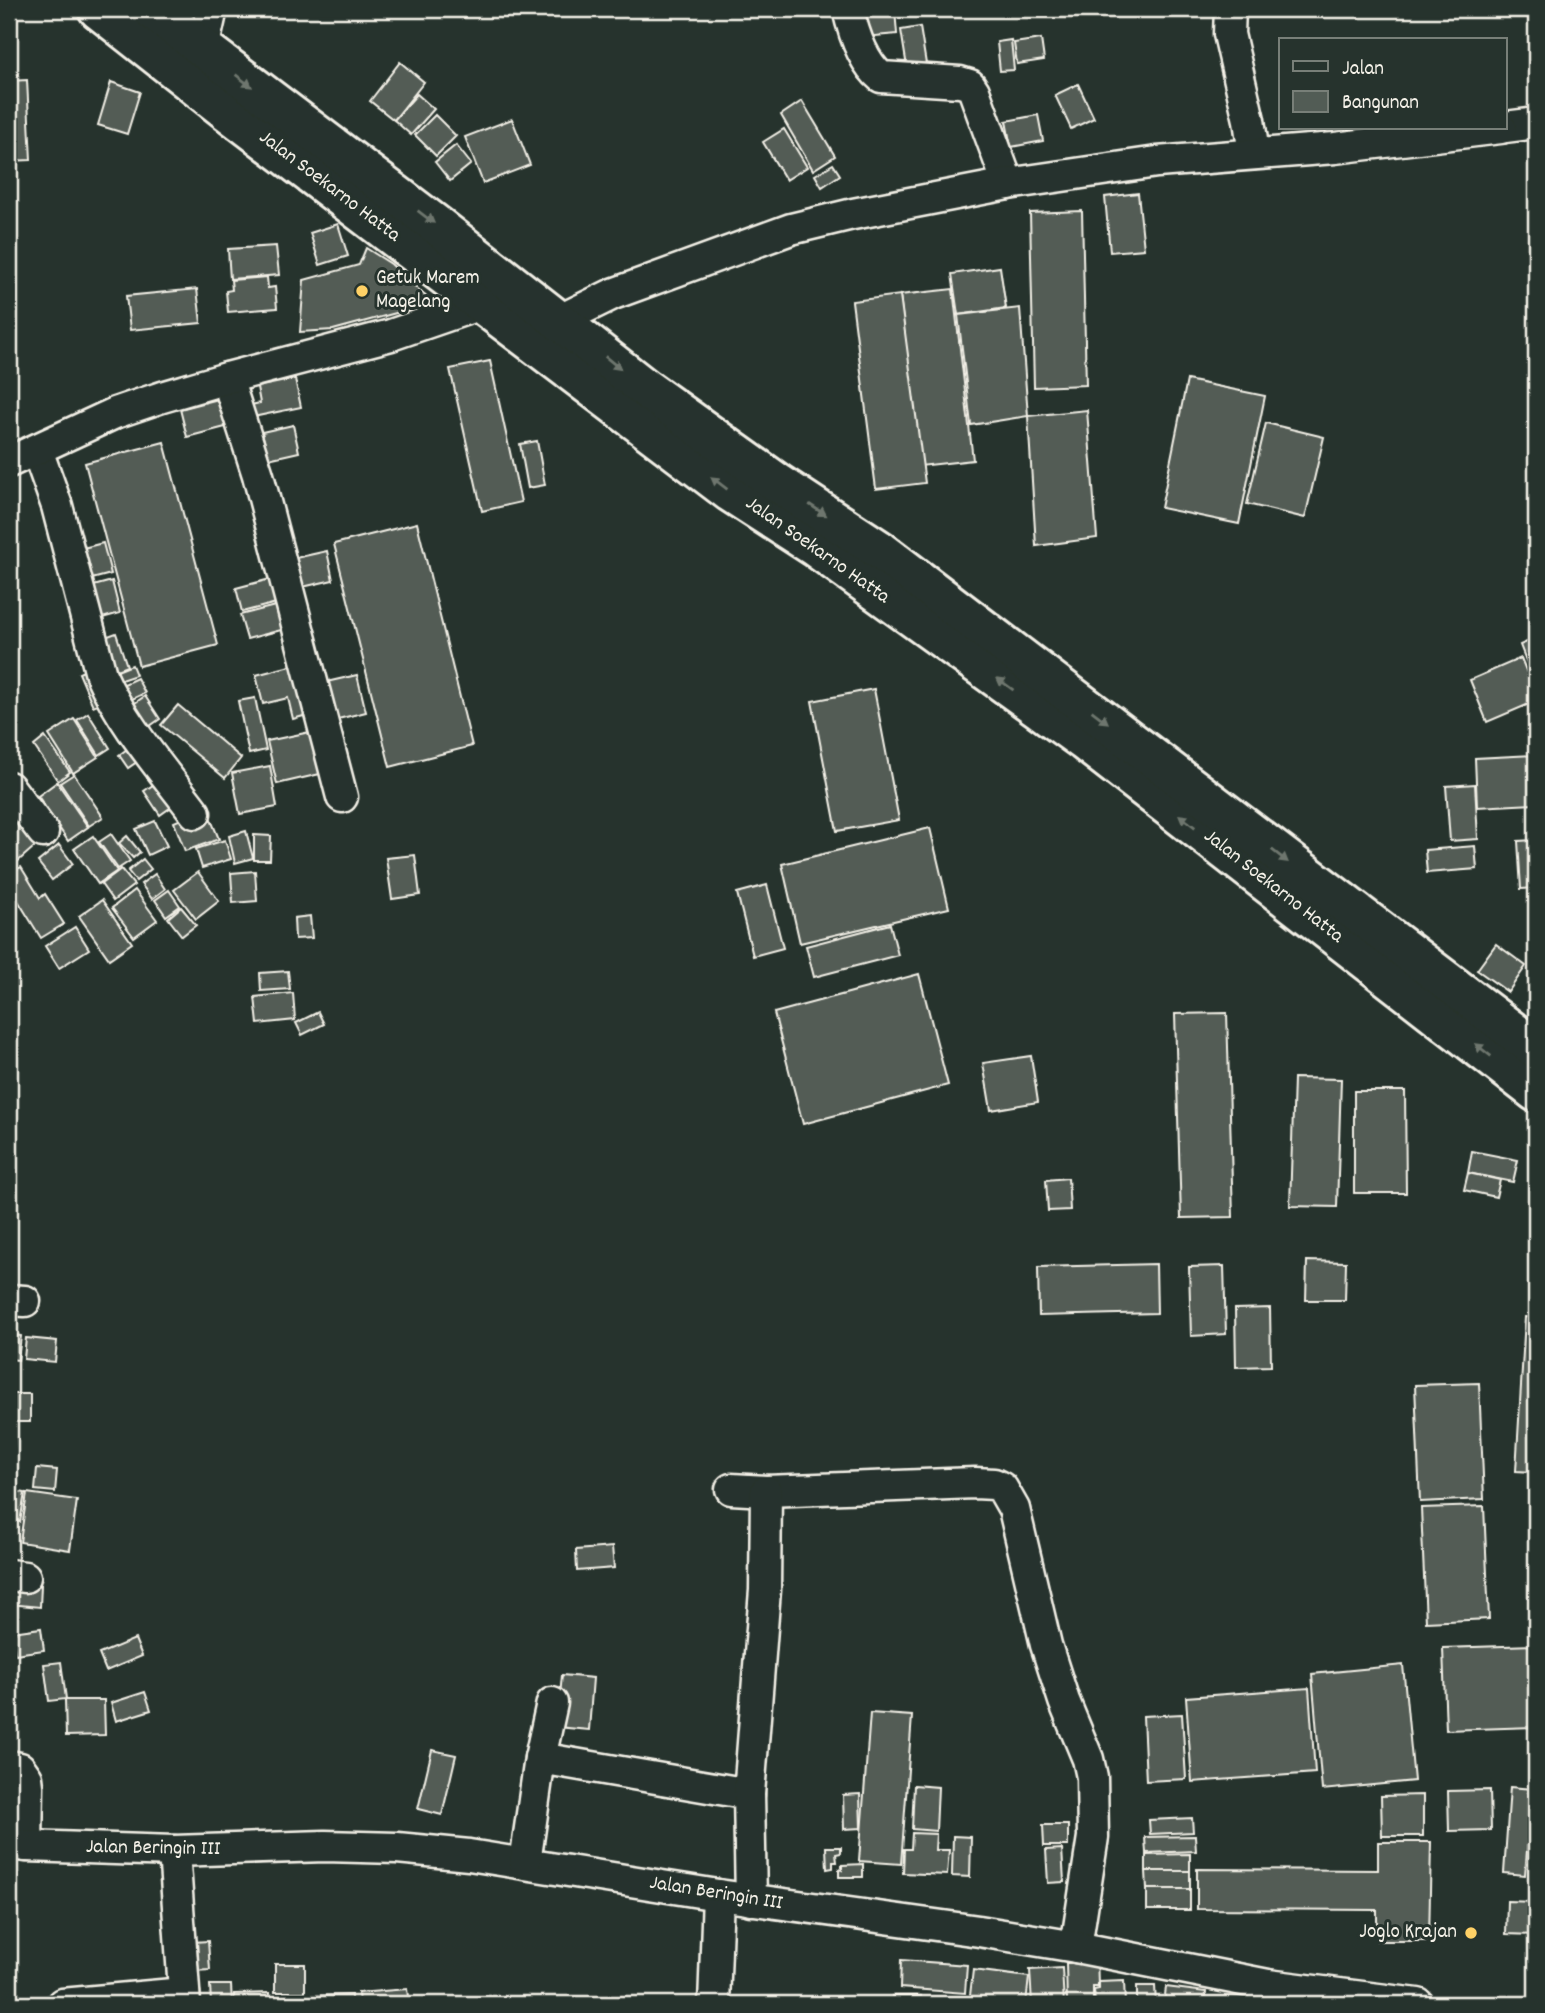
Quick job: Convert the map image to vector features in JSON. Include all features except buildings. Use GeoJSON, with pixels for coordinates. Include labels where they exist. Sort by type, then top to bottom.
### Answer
{"type":"FeatureCollection","features":[{"type":"Feature","properties":{"kind":"highway","name":"Jalan Soekarno Hatta"},"geometry":{"type":"LineString","coordinates":[[98,9],[226,110],[730,492],[773,500],[881,551],[1536,1049]]}},
{"type":"Feature","properties":{"kind":"highway","name":"Jalan Soekarno Hatta"},"geometry":{"type":"LineString","coordinates":[[151,9],[560,320],[646,389],[773,500],[1536,1092]]}},
{"type":"Feature","properties":{"kind":"street"},"geometry":{"type":"LineString","coordinates":[[203,49],[212,9]]}},
{"type":"Feature","properties":{"kind":"street"},"geometry":{"type":"LineString","coordinates":[[848,9],[859,43],[872,68],[881,77],[970,85],[1008,184]]}},
{"type":"Feature","properties":{"kind":"street"},"geometry":{"type":"LineString","coordinates":[[1230,9],[1229,34],[1249,120],[1254,155]]}},
{"type":"Feature","properties":{"kind":"street"},"geometry":{"type":"LineString","coordinates":[[1506,127],[1536,123]]}},
{"type":"Feature","properties":{"kind":"street"},"geometry":{"type":"LineString","coordinates":[[560,320],[613,294],[791,229],[853,214],[1008,184],[1157,162],[1254,155],[1479,130]]}},
{"type":"Feature","properties":{"kind":"street"},"geometry":{"type":"LineString","coordinates":[[9,462],[115,413],[227,378],[391,335],[484,303]]}},
{"type":"Feature","properties":{"kind":"street"},"geometry":{"type":"LineString","coordinates":[[227,378],[258,475],[342,797]]}},
{"type":"Feature","properties":{"kind":"street"},"geometry":{"type":"LineString","coordinates":[[37,450],[57,506],[101,675],[108,692],[146,750],[195,813]]}},
{"type":"Feature","properties":{"kind":"street"},"geometry":{"type":"LineString","coordinates":[[9,786],[43,832]]}},
{"type":"Feature","properties":{"kind":"street"},"geometry":{"type":"LineString","coordinates":[[731,1489],[766,1491],[975,1483],[994,1484],[1002,1488],[1014,1509],[1046,1645],[1064,1701],[1081,1737],[1092,1777],[1093,1837],[1076,1947]]}},
{"type":"Feature","properties":{"kind":"street"},"geometry":{"type":"LineString","coordinates":[[751,1900],[749,1794],[765,1590],[766,1491]]}},
{"type":"Feature","properties":{"kind":"street"},"geometry":{"type":"LineString","coordinates":[[525,1863],[540,1758],[552,1703]]}},
{"type":"Feature","properties":{"kind":"street"},"geometry":{"type":"LineString","coordinates":[[540,1758],[749,1794]]}},
{"type":"Feature","properties":{"kind":"street"},"geometry":{"type":"LineString","coordinates":[[9,1766],[20,1768],[27,1778],[18,1845]]}},
{"type":"Feature","properties":{"kind":"street","name":"Jalan Beringin III"},"geometry":{"type":"LineString","coordinates":[[18,1845],[174,1852],[325,1846],[409,1849],[525,1863],[751,1900],[979,1931],[1268,1985],[1417,2004]]}},
{"type":"Feature","properties":{"kind":"street"},"geometry":{"type":"LineString","coordinates":[[62,2004],[184,1999],[174,1852]]}},
{"type":"Feature","properties":{"kind":"street"},"geometry":{"type":"LineString","coordinates":[[714,2004],[718,1895]]}},
{"type":"Feature","properties":{"kind":"place","name":"Getuk Marem Magelang"},"geometry":{"type":"Point","coordinates":[362,291]}},
{"type":"Feature","properties":{"kind":"place","name":"Joglo Krajan"},"geometry":{"type":"Point","coordinates":[1471,1933]}}]}
